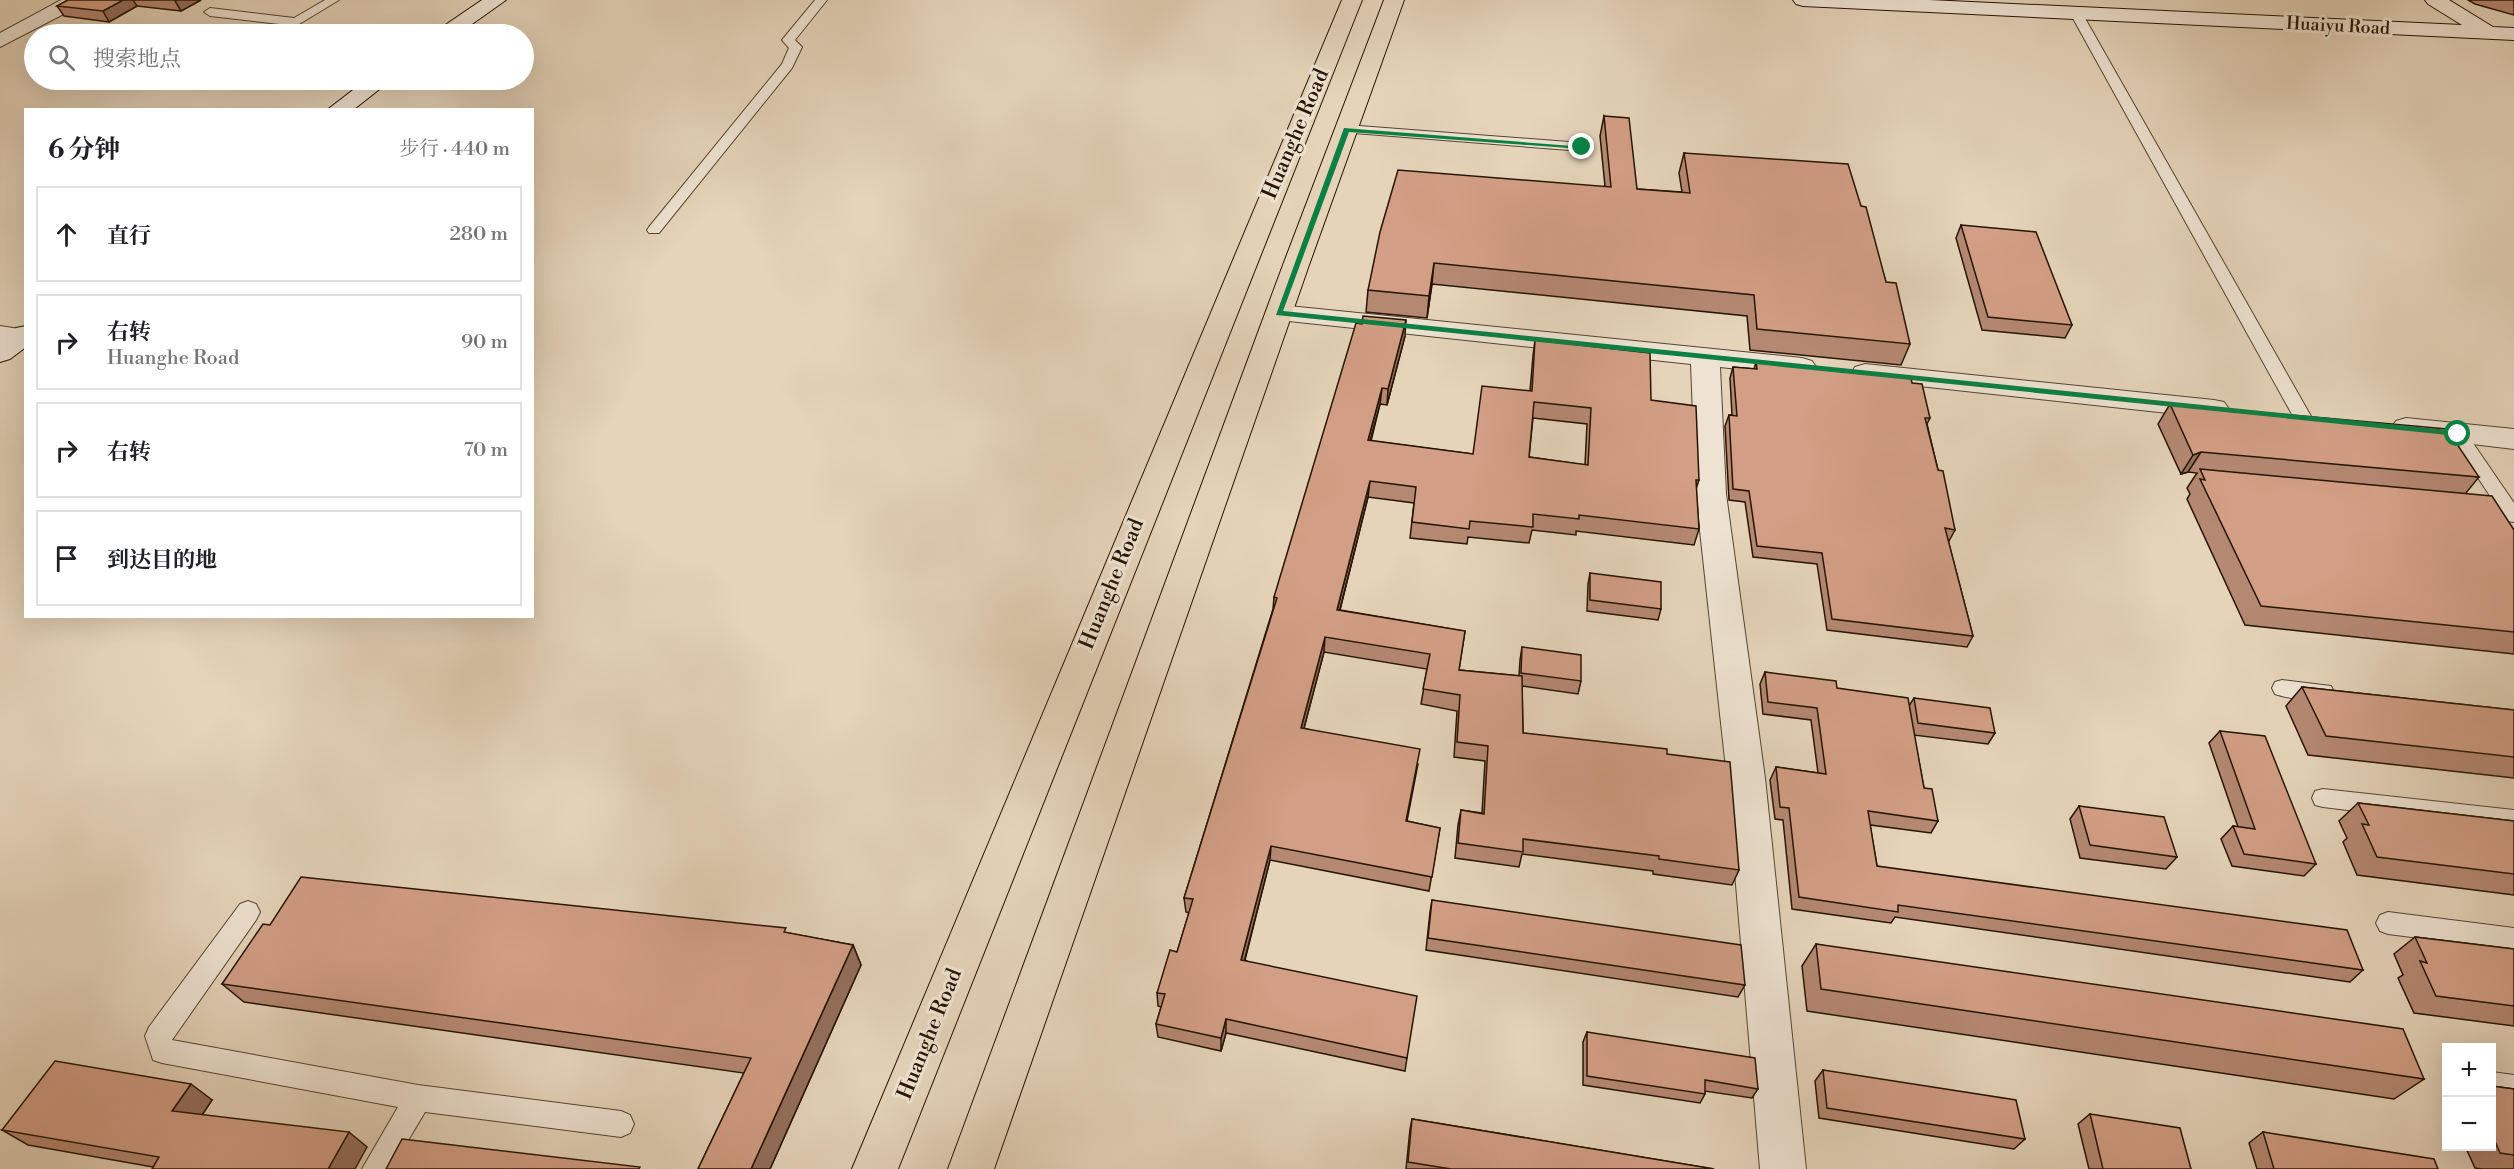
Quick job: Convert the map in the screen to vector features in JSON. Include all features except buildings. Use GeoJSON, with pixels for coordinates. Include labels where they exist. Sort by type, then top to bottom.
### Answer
{"type":"FeatureCollection","features":[{"type":"Feature","properties":{"kind":"main road","name":"Huanghe Road"},"geometry":{"type":"LineString","coordinates":[[875,1169],[1352,0]]}},
{"type":"Feature","properties":{"kind":"main road","name":"Huanghe Road"},"geometry":{"type":"LineString","coordinates":[[971,1169],[1394,0]]}},
{"type":"Feature","properties":{"kind":"street"},"geometry":{"type":"LineString","coordinates":[[32,24],[76,0]]}},
{"type":"Feature","properties":{"kind":"street"},"geometry":{"type":"LineString","coordinates":[[460,24],[496,0]]}},
{"type":"Feature","properties":{"kind":"street","name":"Huaiyu Road"},"geometry":{"type":"LineString","coordinates":[[1803,0],[1957,4],[2076,13],[2514,34]]}},
{"type":"Feature","properties":{"kind":"street"},"geometry":{"type":"LineString","coordinates":[[2434,0],[2488,33]]}},
{"type":"Feature","properties":{"kind":"street"},"geometry":{"type":"LineString","coordinates":[[0,41],[24,28]]}},
{"type":"Feature","properties":{"kind":"street"},"geometry":{"type":"LineString","coordinates":[[341,108],[366,90]]}},
{"type":"Feature","properties":{"kind":"street"},"geometry":{"type":"LineString","coordinates":[[1279,313],[2315,419]]}},
{"type":"Feature","properties":{"kind":"street"},"geometry":{"type":"LineString","coordinates":[[1705,357],[1711,494],[1746,778],[1783,1169]]}},
{"type":"Feature","properties":{"kind":"street"},"geometry":{"type":"LineString","coordinates":[[2384,426],[2514,439]]}},
{"type":"Feature","properties":{"kind":"lane"},"geometry":{"type":"LineString","coordinates":[[210,12],[296,22],[333,0]]}},
{"type":"Feature","properties":{"kind":"lane"},"geometry":{"type":"LineString","coordinates":[[654,230],[788,66],[796,47],[788,40],[821,0]]}},
{"type":"Feature","properties":{"kind":"lane"},"geometry":{"type":"LineString","coordinates":[[2076,13],[2315,419]]}},
{"type":"Feature","properties":{"kind":"lane"},"geometry":{"type":"LineString","coordinates":[[1346,129],[1582,147]]}},
{"type":"Feature","properties":{"kind":"lane"},"geometry":{"type":"LineString","coordinates":[[2458,434],[2512,514]]}},
{"type":"Feature","properties":{"kind":"lane"},"geometry":{"type":"LineString","coordinates":[[2462,506],[2512,514]]}},
{"type":"Feature","properties":{"kind":"lane"},"geometry":{"type":"LineString","coordinates":[[2282,688],[2340,694]]}},
{"type":"Feature","properties":{"kind":"lane"},"geometry":{"type":"LineString","coordinates":[[2324,798],[2514,820]]}},
{"type":"Feature","properties":{"kind":"lane"},"geometry":{"type":"LineString","coordinates":[[248,912],[158,1036],[162,1051],[418,1098],[621,1124]]}},
{"type":"Feature","properties":{"kind":"lane"},"geometry":{"type":"LineString","coordinates":[[2388,923],[2514,939]]}},
{"type":"Feature","properties":{"kind":"lane"},"geometry":{"type":"LineString","coordinates":[[2496,1086],[2514,1088]]}},
{"type":"Feature","properties":{"kind":"lane"},"geometry":{"type":"LineString","coordinates":[[376,1169],[418,1098]]}},
{"type":"Feature","properties":{"kind":"route"},"geometry":{"type":"LineString","coordinates":[[1582,147],[1346,129],[1279,313],[2458,434]]}}]}
